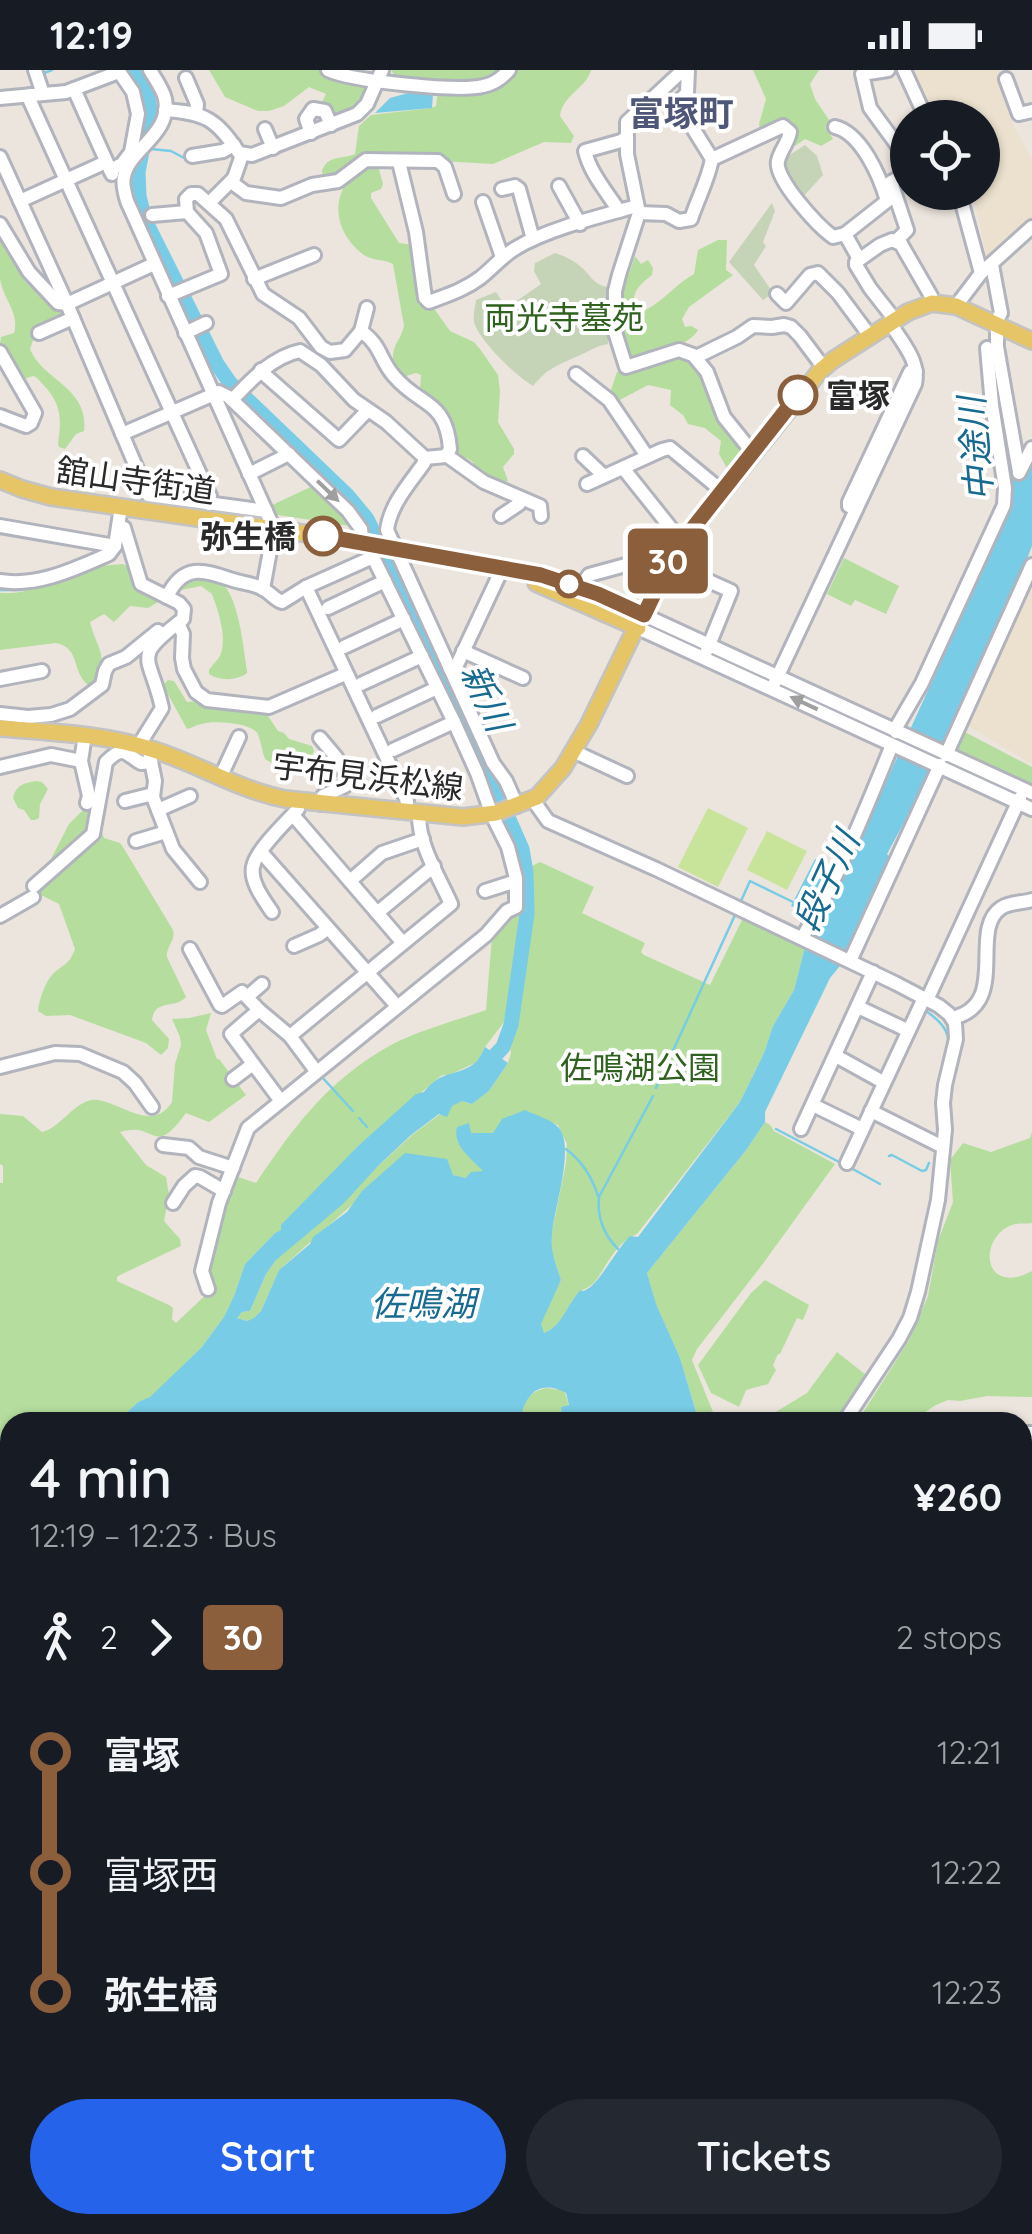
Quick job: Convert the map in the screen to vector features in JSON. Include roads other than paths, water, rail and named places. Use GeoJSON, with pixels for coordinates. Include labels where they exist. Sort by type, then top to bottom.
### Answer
{"type":"FeatureCollection","features":[{"type":"Feature","properties":{"kind":"main road"},"geometry":{"type":"LineString","coordinates":[[932,303],[956,306],[1032,341]]}},
{"type":"Feature","properties":{"kind":"main road","name":"宇布見浜松線"},"geometry":{"type":"LineString","coordinates":[[0,728],[85,735],[221,776],[296,808],[321,804],[462,817],[494,814],[521,805],[550,784],[574,751],[668,562],[806,386],[824,368],[870,336],[919,306],[932,303]]}},
{"type":"Feature","properties":{"kind":"main road","name":"舘山寺街道"},"geometry":{"type":"LineString","coordinates":[[0,480],[41,495],[274,529],[541,575],[580,588],[641,622]]}},
{"type":"Feature","properties":{"kind":"main road","name":"舘山寺街道"},"geometry":{"type":"LineString","coordinates":[[502,569],[641,622]]}},
{"type":"Feature","properties":{"kind":"street"},"geometry":{"type":"LineString","coordinates":[[35,70],[36,94],[30,101],[210,496],[208,504]]}},
{"type":"Feature","properties":{"kind":"street"},"geometry":{"type":"LineString","coordinates":[[150,70],[163,93],[165,110],[160,125],[125,172],[124,186],[130,211],[154,264],[176,293],[212,393],[274,529],[263,589]]}},
{"type":"Feature","properties":{"kind":"street"},"geometry":{"type":"LineString","coordinates":[[328,70],[339,75],[380,75],[424,86],[480,87],[498,80],[509,70]]}},
{"type":"Feature","properties":{"kind":"street"},"geometry":{"type":"LineString","coordinates":[[686,70],[627,122],[627,154],[638,210],[618,274],[615,332],[626,367],[679,350],[696,357],[707,372],[724,417],[753,453]]}},
{"type":"Feature","properties":{"kind":"street"},"geometry":{"type":"LineString","coordinates":[[399,162],[416,232],[425,298],[430,302],[464,289],[502,256],[533,239],[619,210],[666,214],[680,221],[691,219],[712,159],[680,100],[687,94],[686,70]]}},
{"type":"Feature","properties":{"kind":"street"},"geometry":{"type":"LineString","coordinates":[[888,70],[859,72],[870,108],[890,135]]}},
{"type":"Feature","properties":{"kind":"street"},"geometry":{"type":"LineString","coordinates":[[904,70],[918,100]]}},
{"type":"Feature","properties":{"kind":"street"},"geometry":{"type":"LineString","coordinates":[[0,98],[74,89],[119,71],[136,99],[138,114],[131,152],[122,164],[66,180],[20,201]]}},
{"type":"Feature","properties":{"kind":"street"},"geometry":{"type":"LineString","coordinates":[[165,110],[196,114],[214,122],[238,150],[252,156],[363,110],[380,75]]}},
{"type":"Feature","properties":{"kind":"street"},"geometry":{"type":"LineString","coordinates":[[186,78],[197,104],[196,114]]}},
{"type":"Feature","properties":{"kind":"street"},"geometry":{"type":"LineString","coordinates":[[1006,79],[1019,114],[1032,112]]}},
{"type":"Feature","properties":{"kind":"street"},"geometry":{"type":"LineString","coordinates":[[74,89],[116,182],[124,186]]}},
{"type":"Feature","properties":{"kind":"street"},"geometry":{"type":"LineString","coordinates":[[311,133],[306,119],[313,109],[325,111],[331,125]]}},
{"type":"Feature","properties":{"kind":"street"},"geometry":{"type":"LineString","coordinates":[[712,159],[783,126],[788,128],[788,142],[777,163],[778,170],[795,198],[826,231],[833,236],[844,234],[887,200],[873,164],[843,129],[834,127]]}},
{"type":"Feature","properties":{"kind":"street"},"geometry":{"type":"LineString","coordinates":[[266,129],[273,148]]}},
{"type":"Feature","properties":{"kind":"street"},"geometry":{"type":"LineString","coordinates":[[619,210],[587,160],[586,151],[627,136]]}},
{"type":"Feature","properties":{"kind":"street"},"geometry":{"type":"LineString","coordinates":[[192,156],[238,150]]}},
{"type":"Feature","properties":{"kind":"street"},"geometry":{"type":"LineString","coordinates":[[209,203],[231,182],[238,150]]}},
{"type":"Feature","properties":{"kind":"street"},"geometry":{"type":"LineString","coordinates":[[0,157],[148,495],[266,512]]}},
{"type":"Feature","properties":{"kind":"street"},"geometry":{"type":"LineString","coordinates":[[231,182],[246,193],[280,198],[338,180],[366,160],[441,162],[454,194]]}},
{"type":"Feature","properties":{"kind":"street"},"geometry":{"type":"LineString","coordinates":[[559,186],[580,224]]}},
{"type":"Feature","properties":{"kind":"street"},"geometry":{"type":"LineString","coordinates":[[502,189],[519,189],[533,239]]}},
{"type":"Feature","properties":{"kind":"street"},"geometry":{"type":"LineString","coordinates":[[176,293],[221,274],[206,233],[187,212],[186,199],[198,194],[229,224],[264,294],[299,318],[325,350],[344,350],[361,331],[367,308]]}},
{"type":"Feature","properties":{"kind":"street"},"geometry":{"type":"LineString","coordinates":[[483,202],[502,256]]}},
{"type":"Feature","properties":{"kind":"street"},"geometry":{"type":"LineString","coordinates":[[900,210],[907,230],[899,238],[901,244],[932,303]]}},
{"type":"Feature","properties":{"kind":"street"},"geometry":{"type":"LineString","coordinates":[[965,210],[1001,312],[994,323],[1013,480]]}},
{"type":"Feature","properties":{"kind":"street"},"geometry":{"type":"LineString","coordinates":[[152,215],[187,212]]}},
{"type":"Feature","properties":{"kind":"street"},"geometry":{"type":"LineString","coordinates":[[0,224],[29,272],[58,303],[67,304],[154,264]]}},
{"type":"Feature","properties":{"kind":"street"},"geometry":{"type":"LineString","coordinates":[[956,306],[986,269],[1032,227]]}},
{"type":"Feature","properties":{"kind":"street"},"geometry":{"type":"LineString","coordinates":[[844,234],[860,259]]}},
{"type":"Feature","properties":{"kind":"street"},"geometry":{"type":"LineString","coordinates":[[775,682],[915,384],[914,363],[856,264],[880,245],[892,240],[901,244]]}},
{"type":"Feature","properties":{"kind":"street"},"geometry":{"type":"LineString","coordinates":[[280,250],[286,266]]}},
{"type":"Feature","properties":{"kind":"street"},"geometry":{"type":"LineString","coordinates":[[254,278],[314,255]]}},
{"type":"Feature","properties":{"kind":"street"},"geometry":{"type":"LineString","coordinates":[[778,294],[786,303],[810,275],[818,273],[870,336]]}},
{"type":"Feature","properties":{"kind":"street"},"geometry":{"type":"LineString","coordinates":[[39,334],[73,318]]}},
{"type":"Feature","properties":{"kind":"street"},"geometry":{"type":"LineString","coordinates":[[188,332],[206,323]]}},
{"type":"Feature","properties":{"kind":"street"},"geometry":{"type":"LineString","coordinates":[[696,357],[753,326],[784,324],[800,336],[824,368]]}},
{"type":"Feature","properties":{"kind":"street"},"geometry":{"type":"LineString","coordinates":[[361,331],[378,346],[398,381],[441,417],[449,441],[446,455]]}},
{"type":"Feature","properties":{"kind":"street"},"geometry":{"type":"LineString","coordinates":[[987,348],[992,405],[1013,480]]}},
{"type":"Feature","properties":{"kind":"street"},"geometry":{"type":"LineString","coordinates":[[233,399],[262,370],[300,351],[325,368],[354,400],[390,424],[425,458]]}},
{"type":"Feature","properties":{"kind":"street"},"geometry":{"type":"LineString","coordinates":[[0,352],[35,413],[26,426],[0,416]]}},
{"type":"Feature","properties":{"kind":"street"},"geometry":{"type":"LineString","coordinates":[[262,370],[340,440],[368,410]]}},
{"type":"Feature","properties":{"kind":"street"},"geometry":{"type":"LineString","coordinates":[[576,374],[609,400],[647,456]]}},
{"type":"Feature","properties":{"kind":"street"},"geometry":{"type":"LineString","coordinates":[[122,434],[219,392],[233,399],[348,511],[361,529],[454,722],[508,847],[516,881],[516,907],[506,911],[486,935],[248,1128],[224,1191],[202,1271],[208,1289]]}},
{"type":"Feature","properties":{"kind":"street"},"geometry":{"type":"LineString","coordinates":[[587,484],[666,448],[674,450],[722,492]]}},
{"type":"Feature","properties":{"kind":"street"},"geometry":{"type":"LineString","coordinates":[[804,939],[844,859],[894,738],[1004,507],[1013,480],[1032,448]]}},
{"type":"Feature","properties":{"kind":"street"},"geometry":{"type":"LineString","coordinates":[[249,474],[289,454]]}},
{"type":"Feature","properties":{"kind":"street"},"geometry":{"type":"LineString","coordinates":[[425,458],[446,455],[484,482],[540,506],[542,516]]}},
{"type":"Feature","properties":{"kind":"street"},"geometry":{"type":"LineString","coordinates":[[583,456],[603,475]]}},
{"type":"Feature","properties":{"kind":"street"},"geometry":{"type":"LineString","coordinates":[[425,458],[386,526],[490,756],[521,805],[849,960],[922,1003],[945,1010],[952,1018],[956,1040],[945,1084],[938,1144],[938,1200],[918,1292],[910,1318],[851,1412]]}},
{"type":"Feature","properties":{"kind":"street"},"geometry":{"type":"LineString","coordinates":[[623,468],[682,542]]}},
{"type":"Feature","properties":{"kind":"street"},"geometry":{"type":"LineString","coordinates":[[501,516],[521,499]]}},
{"type":"Feature","properties":{"kind":"street"},"geometry":{"type":"LineString","coordinates":[[0,581],[18,583],[47,578],[104,556],[115,546],[121,507]]}},
{"type":"Feature","properties":{"kind":"street"},"geometry":{"type":"LineString","coordinates":[[0,526],[115,546]]}},
{"type":"Feature","properties":{"kind":"street"},"geometry":{"type":"LineString","coordinates":[[118,528],[124,528],[138,582],[183,605],[184,669],[196,692],[206,700],[269,706],[343,675]]}},
{"type":"Feature","properties":{"kind":"street"},"geometry":{"type":"LineString","coordinates":[[166,597],[180,578],[199,571],[263,589],[282,602],[370,548]]}},
{"type":"Feature","properties":{"kind":"street"},"geometry":{"type":"LineString","coordinates":[[580,588],[593,573],[655,557],[732,591],[706,651]]}},
{"type":"Feature","properties":{"kind":"street"},"geometry":{"type":"LineString","coordinates":[[849,960],[1027,584],[1032,565]]}},
{"type":"Feature","properties":{"kind":"street"},"geometry":{"type":"LineString","coordinates":[[450,669],[456,667],[502,569]]}},
{"type":"Feature","properties":{"kind":"street"},"geometry":{"type":"LineString","coordinates":[[328,608],[385,581]]}},
{"type":"Feature","properties":{"kind":"street"},"geometry":{"type":"LineString","coordinates":[[290,1036],[451,904],[418,820],[306,587]]}},
{"type":"Feature","properties":{"kind":"street"},"geometry":{"type":"LineString","coordinates":[[0,714],[50,716],[70,709],[102,684],[110,664],[126,657],[180,614],[182,618]]}},
{"type":"Feature","properties":{"kind":"street"},"geometry":{"type":"LineString","coordinates":[[0,916],[34,891],[92,834],[106,762],[113,754],[132,754],[141,763],[162,708],[147,664],[148,653],[160,636],[182,618]]}},
{"type":"Feature","properties":{"kind":"street"},"geometry":{"type":"LineString","coordinates":[[344,647],[404,619]]}},
{"type":"Feature","properties":{"kind":"street","name":"舘山寺街道"},"geometry":{"type":"LineString","coordinates":[[641,622],[943,760]]}},
{"type":"Feature","properties":{"kind":"street"},"geometry":{"type":"LineString","coordinates":[[463,651],[523,678]]}},
{"type":"Feature","properties":{"kind":"street"},"geometry":{"type":"LineString","coordinates":[[362,684],[422,656]]}},
{"type":"Feature","properties":{"kind":"street"},"geometry":{"type":"LineString","coordinates":[[0,679],[42,671]]}},
{"type":"Feature","properties":{"kind":"street"},"geometry":{"type":"LineString","coordinates":[[377,716],[437,688]]}},
{"type":"Feature","properties":{"kind":"street"},"geometry":{"type":"LineString","coordinates":[[393,750],[454,722]]}},
{"type":"Feature","properties":{"kind":"street"},"geometry":{"type":"LineString","coordinates":[[85,735],[81,761],[89,796],[86,803]]}},
{"type":"Feature","properties":{"kind":"street"},"geometry":{"type":"LineString","coordinates":[[221,776],[238,737]]}},
{"type":"Feature","properties":{"kind":"street"},"geometry":{"type":"LineString","coordinates":[[320,738],[349,780],[345,786],[323,796],[321,804]]}},
{"type":"Feature","properties":{"kind":"street"},"geometry":{"type":"LineString","coordinates":[[574,751],[627,776]]}},
{"type":"Feature","properties":{"kind":"street"},"geometry":{"type":"LineString","coordinates":[[147,752],[155,782],[153,794],[166,832],[175,853],[200,882]]}},
{"type":"Feature","properties":{"kind":"street"},"geometry":{"type":"LineString","coordinates":[[0,767],[50,755],[81,761]]}},
{"type":"Feature","properties":{"kind":"street"},"geometry":{"type":"LineString","coordinates":[[943,760],[1025,795],[1032,808]]}},
{"type":"Feature","properties":{"kind":"street"},"geometry":{"type":"LineString","coordinates":[[125,801],[153,794]]}},
{"type":"Feature","properties":{"kind":"street"},"geometry":{"type":"LineString","coordinates":[[847,1163],[1025,795]]}},
{"type":"Feature","properties":{"kind":"street"},"geometry":{"type":"LineString","coordinates":[[158,810],[190,796]]}},
{"type":"Feature","properties":{"kind":"street"},"geometry":{"type":"LineString","coordinates":[[272,912],[258,889],[253,865],[296,808],[403,943]]}},
{"type":"Feature","properties":{"kind":"street"},"geometry":{"type":"LineString","coordinates":[[136,841],[166,832]]}},
{"type":"Feature","properties":{"kind":"street"},"geometry":{"type":"LineString","coordinates":[[350,880],[382,853],[423,840]]}},
{"type":"Feature","properties":{"kind":"street"},"geometry":{"type":"LineString","coordinates":[[261,852],[396,1006]]}},
{"type":"Feature","properties":{"kind":"street"},"geometry":{"type":"LineString","coordinates":[[377,913],[434,866]]}},
{"type":"Feature","properties":{"kind":"street"},"geometry":{"type":"LineString","coordinates":[[485,891],[516,881]]}},
{"type":"Feature","properties":{"kind":"street"},"geometry":{"type":"LineString","coordinates":[[952,1018],[970,1012],[983,993],[990,925],[996,912],[1012,903],[1032,900]]}},
{"type":"Feature","properties":{"kind":"street"},"geometry":{"type":"LineString","coordinates":[[294,946],[327,929]]}},
{"type":"Feature","properties":{"kind":"street"},"geometry":{"type":"LineString","coordinates":[[190,949],[220,1005],[242,992],[290,1036],[316,1070]]}},
{"type":"Feature","properties":{"kind":"street"},"geometry":{"type":"LineString","coordinates":[[801,1129],[873,972]]}},
{"type":"Feature","properties":{"kind":"street"},"geometry":{"type":"LineString","coordinates":[[247,998],[262,984]]}},
{"type":"Feature","properties":{"kind":"street"},"geometry":{"type":"LineString","coordinates":[[858,1007],[908,1030]]}},
{"type":"Feature","properties":{"kind":"street"},"geometry":{"type":"LineString","coordinates":[[259,1010],[231,1034],[280,1100]]}},
{"type":"Feature","properties":{"kind":"street"},"geometry":{"type":"LineString","coordinates":[[0,1068],[49,1054],[74,1052],[123,1072],[135,1083],[146,1104]]}},
{"type":"Feature","properties":{"kind":"street"},"geometry":{"type":"LineString","coordinates":[[836,1056],[883,1082]]}},
{"type":"Feature","properties":{"kind":"street"},"geometry":{"type":"LineString","coordinates":[[233,1079],[253,1064]]}},
{"type":"Feature","properties":{"kind":"street"},"geometry":{"type":"LineString","coordinates":[[813,1106],[862,1129]]}},
{"type":"Feature","properties":{"kind":"street"},"geometry":{"type":"LineString","coordinates":[[871,1111],[938,1144]]}},
{"type":"Feature","properties":{"kind":"street"},"geometry":{"type":"LineString","coordinates":[[163,1145],[189,1148],[199,1158],[233,1168]]}},
{"type":"Feature","properties":{"kind":"street"},"geometry":{"type":"LineString","coordinates":[[173,1203],[194,1176],[224,1191]]}},
{"type":"Feature","properties":{"kind":"water"},"geometry":{"type":"Polygon","coordinates":[[[408,93],[433,94],[432,108],[375,113],[390,98],[408,93]]]}},
{"type":"Feature","properties":{"kind":"water","name":"佐鳴湖"},"geometry":{"type":"Polygon","coordinates":[[[1032,461],[1032,546],[947,743],[887,854],[893,860],[853,950],[830,978],[765,1112],[765,1122],[647,1273],[696,1412],[561,1412],[561,1407],[569,1405],[566,1393],[548,1388],[534,1392],[523,1412],[128,1412],[150,1397],[201,1348],[224,1317],[245,1264],[357,1147],[416,1094],[443,1076],[476,1062],[485,1047],[508,1063],[489,1091],[472,1104],[462,1101],[452,1106],[447,1117],[439,1114],[411,1135],[343,1204],[276,1260],[250,1311],[237,1318],[254,1318],[279,1270],[313,1237],[347,1212],[362,1191],[405,1153],[447,1159],[453,1175],[466,1178],[471,1172],[483,1171],[457,1140],[457,1127],[469,1123],[471,1133],[493,1133],[502,1119],[525,1110],[559,1128],[565,1149],[552,1240],[561,1280],[541,1324],[544,1333],[555,1326],[579,1291],[593,1284],[630,1236],[638,1237],[740,1102],[773,1026],[794,990],[805,947],[839,884],[971,597],[1024,471],[1032,461]]]}},
{"type":"Feature","properties":{"kind":"water"},"geometry":{"type":"Polygon","coordinates":[[[815,859],[830,867],[805,912],[791,906],[815,859]]]}},
{"type":"Feature","properties":{"kind":"waterway"},"geometry":{"type":"LineString","coordinates":[[44,73],[52,70]]}},
{"type":"Feature","properties":{"kind":"waterway","name":"新川"},"geometry":{"type":"LineString","coordinates":[[134,70],[147,93],[150,110],[138,172],[145,220],[230,383],[367,519],[464,717],[522,849],[527,914],[511,1025],[503,1047],[484,1067]]}},
{"type":"Feature","properties":{"kind":"waterway"},"geometry":{"type":"LineString","coordinates":[[151,149],[171,151],[186,159]]}},
{"type":"Feature","properties":{"kind":"waterway","name":"中途川"},"geometry":{"type":"LineString","coordinates":[[1007,436],[1016,495],[1013,507]]}},
{"type":"Feature","properties":{"kind":"waterway"},"geometry":{"type":"LineString","coordinates":[[0,590],[38,586]]}},
{"type":"Feature","properties":{"kind":"waterway","name":"段子川"},"geometry":{"type":"LineString","coordinates":[[741,901],[750,881],[793,902]]}},
{"type":"Feature","properties":{"kind":"waterway"},"geometry":{"type":"LineString","coordinates":[[656,1088],[735,915]]}},
{"type":"Feature","properties":{"kind":"waterway"},"geometry":{"type":"LineString","coordinates":[[926,1011],[947,1033],[941,1077]]}},
{"type":"Feature","properties":{"kind":"waterway"},"geometry":{"type":"LineString","coordinates":[[321,1076],[353,1111]]}},
{"type":"Feature","properties":{"kind":"waterway"},"geometry":{"type":"LineString","coordinates":[[937,1137],[939,1085]]}},
{"type":"Feature","properties":{"kind":"waterway"},"geometry":{"type":"LineString","coordinates":[[618,1249],[602,1225],[599,1197],[653,1096]]}},
{"type":"Feature","properties":{"kind":"waterway"},"geometry":{"type":"LineString","coordinates":[[359,1118],[367,1127]]}},
{"type":"Feature","properties":{"kind":"waterway"},"geometry":{"type":"LineString","coordinates":[[776,1129],[843,1164]]}},
{"type":"Feature","properties":{"kind":"waterway"},"geometry":{"type":"LineString","coordinates":[[566,1149],[586,1170],[598,1196]]}},
{"type":"Feature","properties":{"kind":"waterway"},"geometry":{"type":"LineString","coordinates":[[889,1156],[922,1171],[929,1163]]}},
{"type":"Feature","properties":{"kind":"waterway"},"geometry":{"type":"LineString","coordinates":[[851,1168],[880,1184]]}},
{"type":"Feature","properties":{"kind":"place","name":"富塚"},"geometry":{"type":"Point","coordinates":[798,395]}},
{"type":"Feature","properties":{"kind":"place","name":"弥生橋"},"geometry":{"type":"Point","coordinates":[323,536]}},
{"type":"Feature","properties":{"kind":"district","name":"富塚町"},"geometry":{"type":"Point","coordinates":[681,113]}},
{"type":"Feature","properties":{"kind":"park label","name":"両光寺墓苑"},"geometry":{"type":"Point","coordinates":[564,317]}},
{"type":"Feature","properties":{"kind":"park label","name":"佐鳴湖公園"},"geometry":{"type":"Point","coordinates":[640,1067]}}]}
